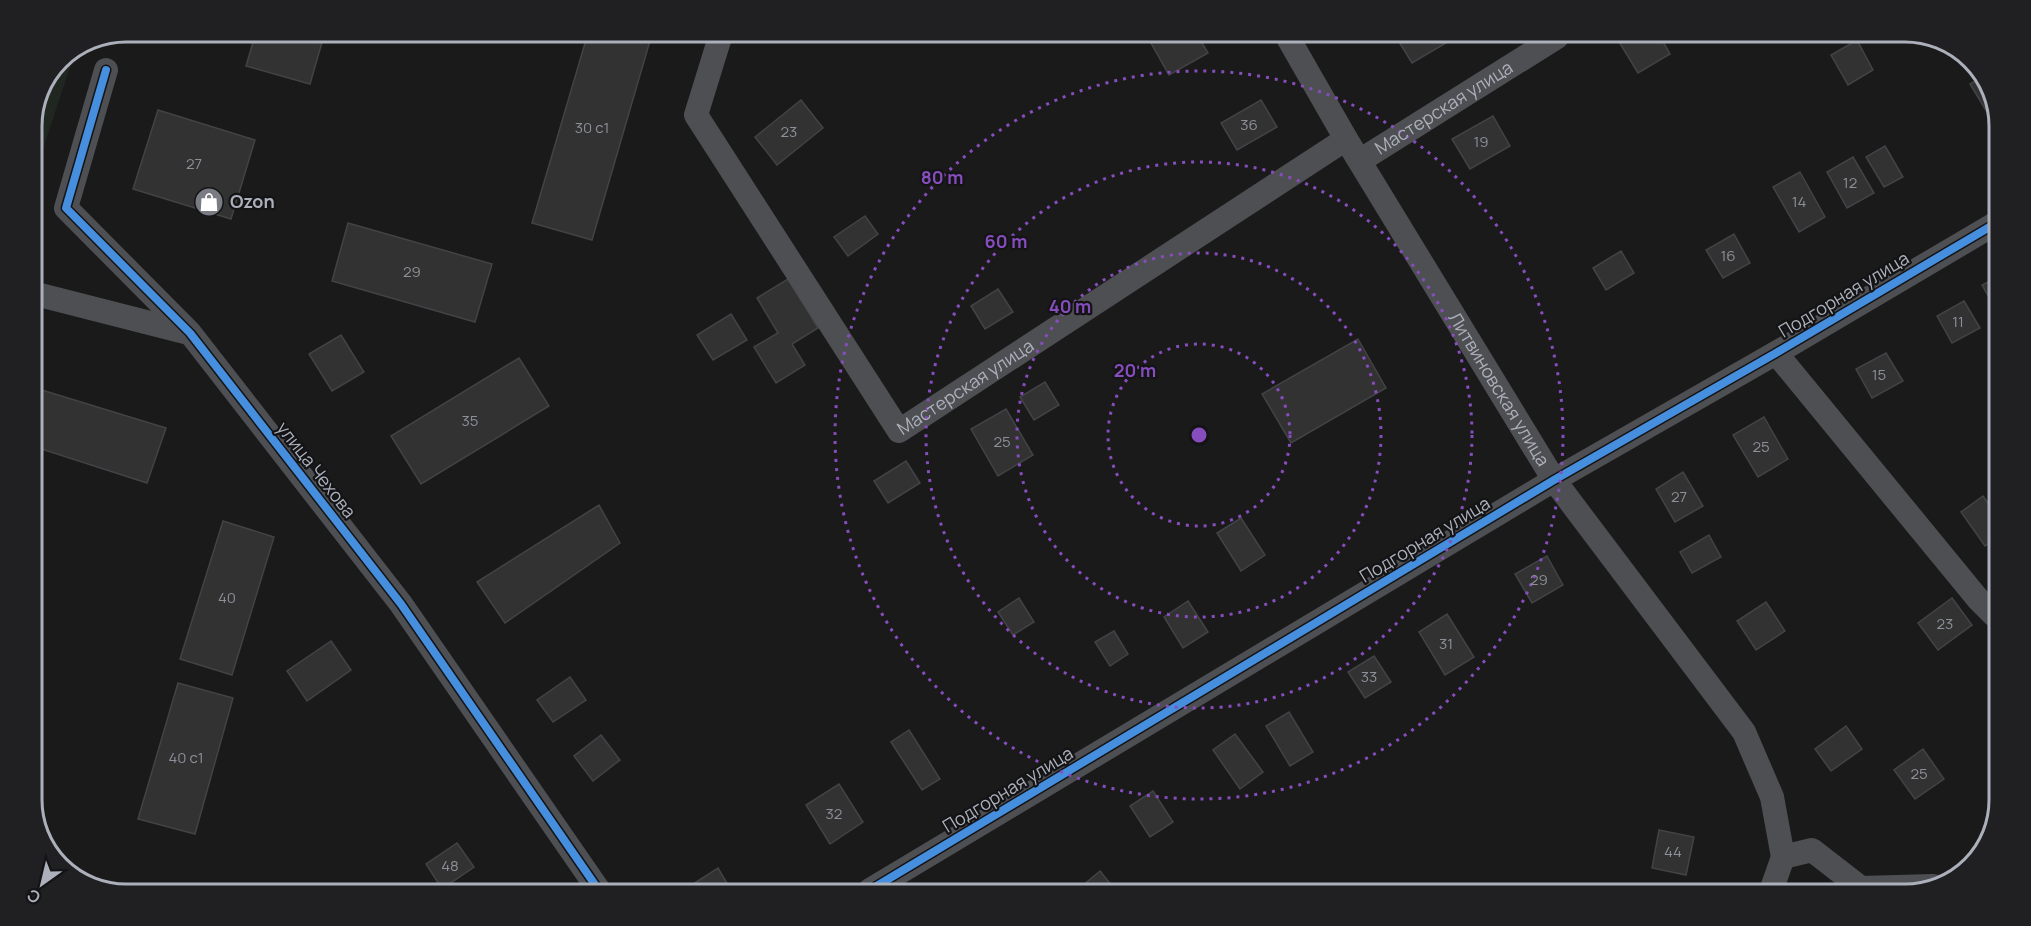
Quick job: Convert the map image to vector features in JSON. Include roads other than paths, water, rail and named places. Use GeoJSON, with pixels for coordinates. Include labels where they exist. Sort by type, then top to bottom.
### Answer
{"type":"FeatureCollection","features":[{"type":"Feature","properties":{"kind":"street","name":"Мастерская улица"},"geometry":{"type":"LineString","coordinates":[[719,42],[696,115],[899,431],[1346,139]]}},
{"type":"Feature","properties":{"kind":"street","name":"Литвиновская улица"},"geometry":{"type":"LineString","coordinates":[[1290,42],[1346,139],[1361,160],[1554,480],[1744,732],[1772,797],[1783,857],[1774,884]]}},
{"type":"Feature","properties":{"kind":"street","name":"Мастерская улица"},"geometry":{"type":"LineString","coordinates":[[1361,160],[1549,42]]}},
{"type":"Feature","properties":{"kind":"street","name":"улица Чехова"},"geometry":{"type":"LineString","coordinates":[[106,70],[66,208],[190,333],[401,604],[595,884]]}},
{"type":"Feature","properties":{"kind":"street","name":"Подгорная улица"},"geometry":{"type":"LineString","coordinates":[[880,884],[1554,480],[1989,227]]}},
{"type":"Feature","properties":{"kind":"street"},"geometry":{"type":"LineString","coordinates":[[42,296],[190,333]]}},
{"type":"Feature","properties":{"kind":"street"},"geometry":{"type":"LineString","coordinates":[[1776,353],[1989,610]]}},
{"type":"Feature","properties":{"kind":"street"},"geometry":{"type":"LineString","coordinates":[[1783,857],[1812,850],[1856,884]]}},
{"type":"Feature","properties":{"kind":"place","name":"Ozon"},"geometry":{"type":"Point","coordinates":[209,202]}}]}
